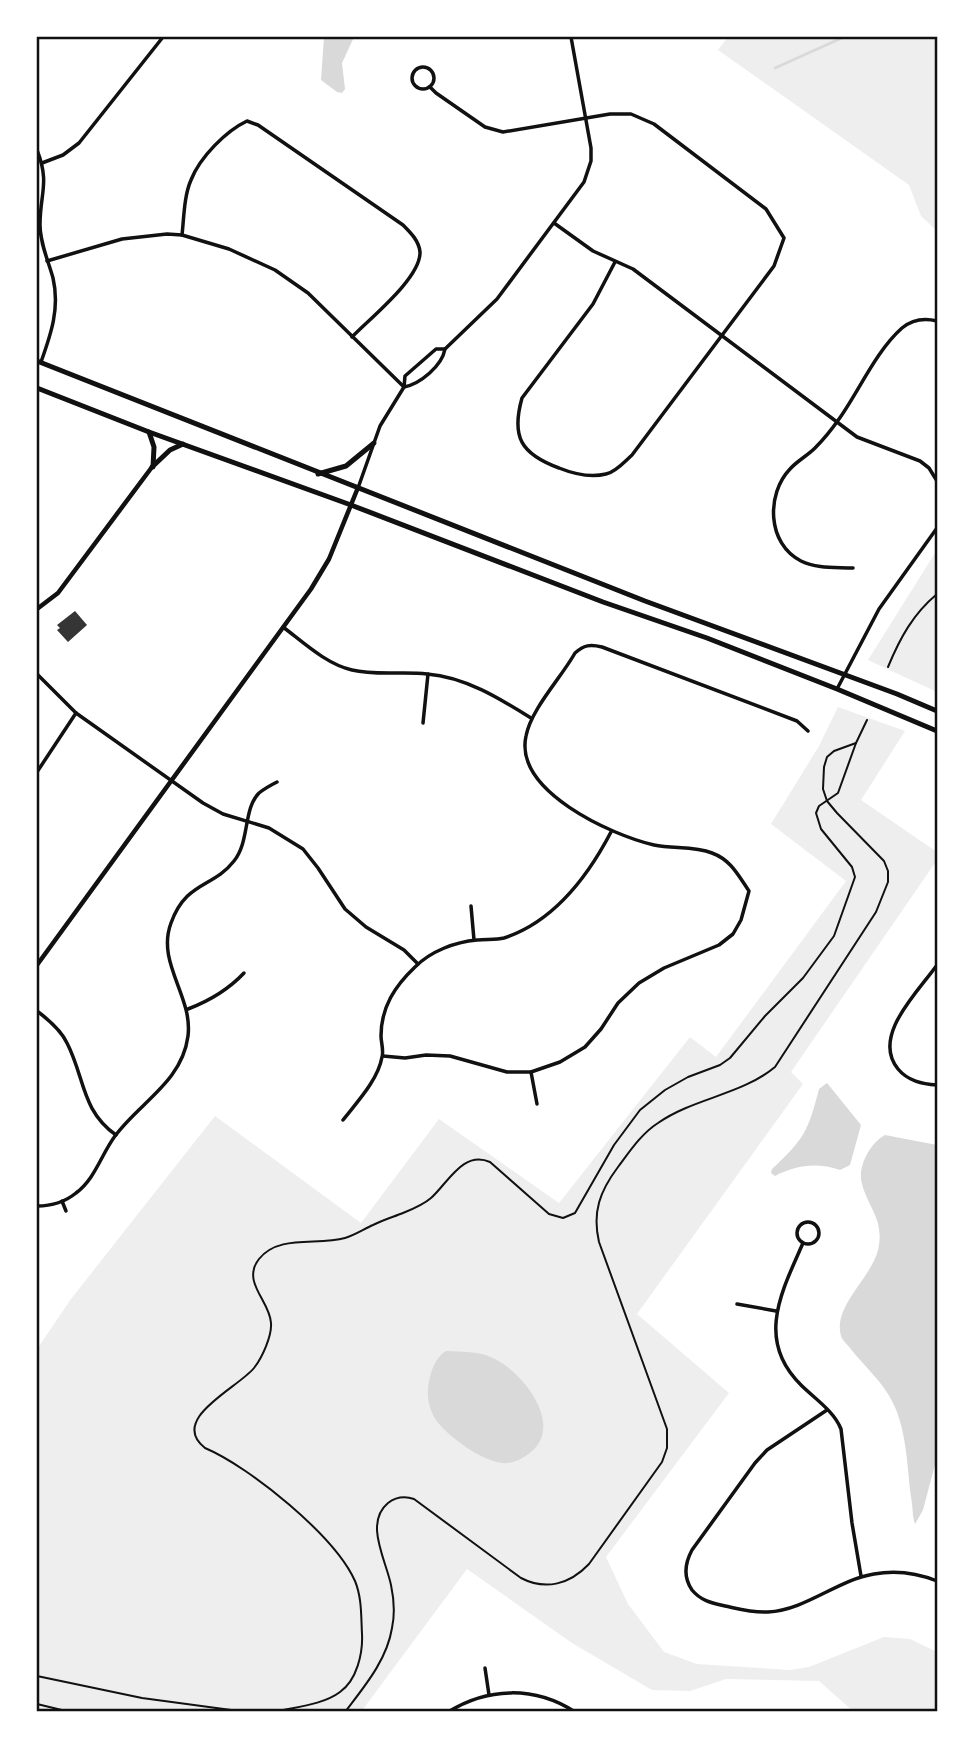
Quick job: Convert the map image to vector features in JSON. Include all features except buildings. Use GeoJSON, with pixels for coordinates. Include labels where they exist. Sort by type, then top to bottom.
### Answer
{"type":"FeatureCollection","features":[{"type":"Feature","properties":{"kind":"main road"},"geometry":{"type":"LineString","coordinates":[[39,362],[357,490],[937,711]]}},
{"type":"Feature","properties":{"kind":"main road"},"geometry":{"type":"LineString","coordinates":[[37,388],[837,689],[937,731]]}},
{"type":"Feature","properties":{"kind":"main road"},"geometry":{"type":"LineString","coordinates":[[149,432],[153,447],[152,467]]}},
{"type":"Feature","properties":{"kind":"main road"},"geometry":{"type":"LineString","coordinates":[[317,474],[346,466],[374,443]]}},
{"type":"Feature","properties":{"kind":"main road"},"geometry":{"type":"LineString","coordinates":[[152,467],[170,450],[185,444]]}},
{"type":"Feature","properties":{"kind":"street"},"geometry":{"type":"LineString","coordinates":[[42,163],[63,155],[79,143],[163,37]]}},
{"type":"Feature","properties":{"kind":"street"},"geometry":{"type":"LineString","coordinates":[[404,387],[415,385],[443,358],[445,349],[497,299],[584,182],[591,161],[571,37]]}},
{"type":"Feature","properties":{"kind":"street"},"geometry":{"type":"LineString","coordinates":[[417,68],[428,68],[433,73],[434,81],[430,87],[423,89],[414,84],[413,74],[417,68]]}},
{"type":"Feature","properties":{"kind":"street"},"geometry":{"type":"LineString","coordinates":[[430,87],[485,127],[503,132],[619,113],[631,114],[654,124],[766,209],[784,239],[775,266],[632,455],[610,473],[575,474],[539,460],[525,448],[518,432],[517,415],[522,398],[593,304],[615,262]]}},
{"type":"Feature","properties":{"kind":"street"},"geometry":{"type":"LineString","coordinates":[[182,234],[188,190],[194,172],[226,133],[247,121],[258,125],[403,225],[417,242],[420,255],[411,276],[352,337]]}},
{"type":"Feature","properties":{"kind":"street"},"geometry":{"type":"LineString","coordinates":[[37,150],[45,183],[40,225],[55,290],[56,308],[55,320],[39,362]]}},
{"type":"Feature","properties":{"kind":"street"},"geometry":{"type":"LineString","coordinates":[[554,223],[593,251],[633,269],[857,437],[920,460],[937,481]]}},
{"type":"Feature","properties":{"kind":"street"},"geometry":{"type":"LineString","coordinates":[[47,261],[122,239],[167,233],[182,234],[229,249],[275,270],[308,293],[404,387]]}},
{"type":"Feature","properties":{"kind":"street"},"geometry":{"type":"LineString","coordinates":[[853,568],[818,566],[803,562],[782,545],[775,530],[773,515],[780,483],[790,469],[815,448],[837,421],[868,372],[903,327],[924,319],[937,321]]}},
{"type":"Feature","properties":{"kind":"street"},"geometry":{"type":"LineString","coordinates":[[37,965],[311,589],[329,559],[385,417],[404,387],[405,376],[436,349],[445,349]]}},
{"type":"Feature","properties":{"kind":"street"},"geometry":{"type":"LineString","coordinates":[[37,609],[58,593],[152,467]]}},
{"type":"Feature","properties":{"kind":"street"},"geometry":{"type":"LineString","coordinates":[[837,689],[879,609],[937,528]]}},
{"type":"Feature","properties":{"kind":"street"},"geometry":{"type":"LineString","coordinates":[[283,627],[319,654],[350,670],[428,674],[458,680],[502,699],[532,718]]}},
{"type":"Feature","properties":{"kind":"street"},"geometry":{"type":"LineString","coordinates":[[383,1056],[450,1056],[507,1072],[531,1072],[560,1062],[585,1047],[631,989],[649,976],[719,945],[733,934],[741,920],[748,903],[749,891],[733,866],[723,859],[704,851],[657,846],[611,832],[544,789],[535,778],[525,749],[526,736],[532,718],[575,653],[588,645],[602,647],[797,721],[808,731]]}},
{"type":"Feature","properties":{"kind":"street"},"geometry":{"type":"LineString","coordinates":[[37,674],[76,713],[171,782],[223,814],[269,828],[303,849],[345,909],[366,927],[404,950],[418,964]]}},
{"type":"Feature","properties":{"kind":"street"},"geometry":{"type":"LineString","coordinates":[[423,723],[428,674]]}},
{"type":"Feature","properties":{"kind":"street"},"geometry":{"type":"LineString","coordinates":[[37,772],[76,713]]}},
{"type":"Feature","properties":{"kind":"street"},"geometry":{"type":"LineString","coordinates":[[37,1206],[50,1206],[79,1192],[116,1135],[168,1082],[182,1060],[188,1035],[188,1009],[171,966],[167,946],[170,924],[180,904],[191,892],[232,864],[242,849],[252,803],[260,793],[277,782]]}},
{"type":"Feature","properties":{"kind":"street"},"geometry":{"type":"LineString","coordinates":[[344,1120],[373,1078],[383,1056],[383,1017],[390,996],[418,964],[436,951],[474,940],[502,939],[525,929],[551,911],[595,863],[611,832]]}},
{"type":"Feature","properties":{"kind":"street"},"geometry":{"type":"LineString","coordinates":[[471,906],[474,940]]}},
{"type":"Feature","properties":{"kind":"street"},"geometry":{"type":"LineString","coordinates":[[937,965],[897,1021],[889,1041],[891,1057],[899,1071],[918,1083],[937,1085]]}},
{"type":"Feature","properties":{"kind":"street"},"geometry":{"type":"LineString","coordinates":[[188,1009],[207,1002],[234,984],[244,973]]}},
{"type":"Feature","properties":{"kind":"street"},"geometry":{"type":"LineString","coordinates":[[37,1011],[52,1022],[66,1041],[87,1101],[104,1126],[116,1135]]}},
{"type":"Feature","properties":{"kind":"street"},"geometry":{"type":"LineString","coordinates":[[531,1072],[537,1104]]}},
{"type":"Feature","properties":{"kind":"street"},"geometry":{"type":"LineString","coordinates":[[62,1201],[66,1211]]}},
{"type":"Feature","properties":{"kind":"street"},"geometry":{"type":"LineString","coordinates":[[803,1223],[813,1223],[819,1236],[811,1244],[803,1243],[797,1235],[798,1228],[803,1223]]}},
{"type":"Feature","properties":{"kind":"street"},"geometry":{"type":"LineString","coordinates":[[803,1243],[776,1311],[778,1348],[786,1366],[799,1384],[838,1422],[843,1436],[852,1523],[861,1576]]}},
{"type":"Feature","properties":{"kind":"street"},"geometry":{"type":"LineString","coordinates":[[737,1304],[776,1311]]}},
{"type":"Feature","properties":{"kind":"street"},"geometry":{"type":"LineString","coordinates":[[827,1410],[767,1450],[755,1462],[692,1549],[686,1564],[687,1578],[693,1591],[703,1600],[750,1612],[767,1612],[792,1607],[861,1576],[901,1572],[937,1581]]}},
{"type":"Feature","properties":{"kind":"street"},"geometry":{"type":"LineString","coordinates":[[485,1668],[489,1695]]}},
{"type":"Feature","properties":{"kind":"street"},"geometry":{"type":"LineString","coordinates":[[448,1712],[459,1705],[501,1693],[532,1695],[575,1712]]}},
{"type":"Feature","properties":{"kind":"path"},"geometry":{"type":"LineString","coordinates":[[888,667],[906,627],[937,594]]}},
{"type":"Feature","properties":{"kind":"path"},"geometry":{"type":"LineString","coordinates":[[274,1712],[341,1692],[351,1681],[362,1647],[362,1638],[359,1594],[342,1559],[269,1487],[195,1441],[192,1433],[194,1426],[214,1399],[255,1367],[266,1344],[272,1323],[253,1279],[258,1260],[282,1245],[343,1239],[413,1209],[433,1196],[464,1163],[480,1159],[499,1169],[549,1214],[563,1217],[575,1213],[614,1145],[640,1110],[665,1090],[730,1058],[765,1016],[803,978],[834,936],[855,877],[852,867],[827,838],[817,821],[817,809],[838,793],[867,720]]}},
{"type":"Feature","properties":{"kind":"path"},"geometry":{"type":"LineString","coordinates":[[345,1712],[381,1661],[393,1627],[393,1594],[376,1528],[387,1504],[400,1497],[414,1499],[521,1578],[537,1584],[555,1584],[576,1576],[596,1556],[662,1462],[667,1448],[666,1424],[599,1242],[596,1209],[607,1182],[649,1129],[684,1108],[753,1081],[775,1067],[876,912],[888,882],[886,863],[827,801],[822,784],[826,760],[834,751],[856,743]]}},
{"type":"Feature","properties":{"kind":"path"},"geometry":{"type":"LineString","coordinates":[[37,1676],[142,1698],[246,1712]]}},
{"type":"Feature","properties":{"kind":"path"},"geometry":{"type":"LineString","coordinates":[[37,1704],[70,1712]]}},
{"type":"Feature","properties":{"kind":"shaded area"},"geometry":{"type":"Polygon","coordinates":[[[324,37],[354,37],[342,63],[345,89],[342,93],[321,80],[324,37]]]}},
{"type":"Feature","properties":{"kind":"shaded area"},"geometry":{"type":"Polygon","coordinates":[[[728,37],[937,37],[937,231],[921,216],[909,185],[718,50],[728,37]]]}},
{"type":"Feature","properties":{"kind":"shaded area"},"geometry":{"type":"Polygon","coordinates":[[[937,550],[937,692],[868,660],[937,550]]]}},
{"type":"Feature","properties":{"kind":"shaded area"},"geometry":{"type":"Polygon","coordinates":[[[838,707],[905,731],[861,800],[937,852],[937,860],[791,1072],[803,1084],[637,1314],[729,1393],[606,1557],[628,1604],[664,1652],[697,1664],[790,1670],[809,1667],[884,1637],[910,1639],[937,1652],[937,1712],[854,1712],[819,1681],[726,1679],[690,1691],[652,1690],[572,1643],[467,1569],[361,1712],[37,1712],[37,1349],[71,1299],[215,1116],[361,1223],[439,1119],[559,1203],[690,1037],[716,1057],[846,881],[771,824],[819,746],[838,707]]]}},
{"type":"Feature","properties":{"kind":"shaded area"},"geometry":{"type":"Polygon","coordinates":[[[827,1083],[861,1125],[850,1165],[840,1170],[807,1166],[775,1176],[771,1173],[772,1169],[798,1142],[812,1115],[819,1089],[827,1083]]]}},
{"type":"Feature","properties":{"kind":"shaded area"},"geometry":{"type":"Polygon","coordinates":[[[885,1135],[937,1145],[937,1457],[923,1510],[915,1524],[906,1449],[898,1414],[884,1388],[841,1336],[840,1324],[848,1302],[876,1257],[879,1245],[879,1227],[862,1184],[861,1170],[874,1144],[885,1135]]]}},
{"type":"Feature","properties":{"kind":"shaded area"},"geometry":{"type":"Polygon","coordinates":[[[446,1351],[476,1353],[493,1358],[505,1365],[528,1388],[537,1402],[543,1431],[538,1444],[527,1455],[509,1463],[493,1461],[463,1445],[438,1422],[429,1404],[429,1384],[435,1363],[446,1351]]]}},
{"type":"Feature","properties":{"kind":"waterway"},"geometry":{"type":"LineString","coordinates":[[775,68],[844,37]]}}]}
